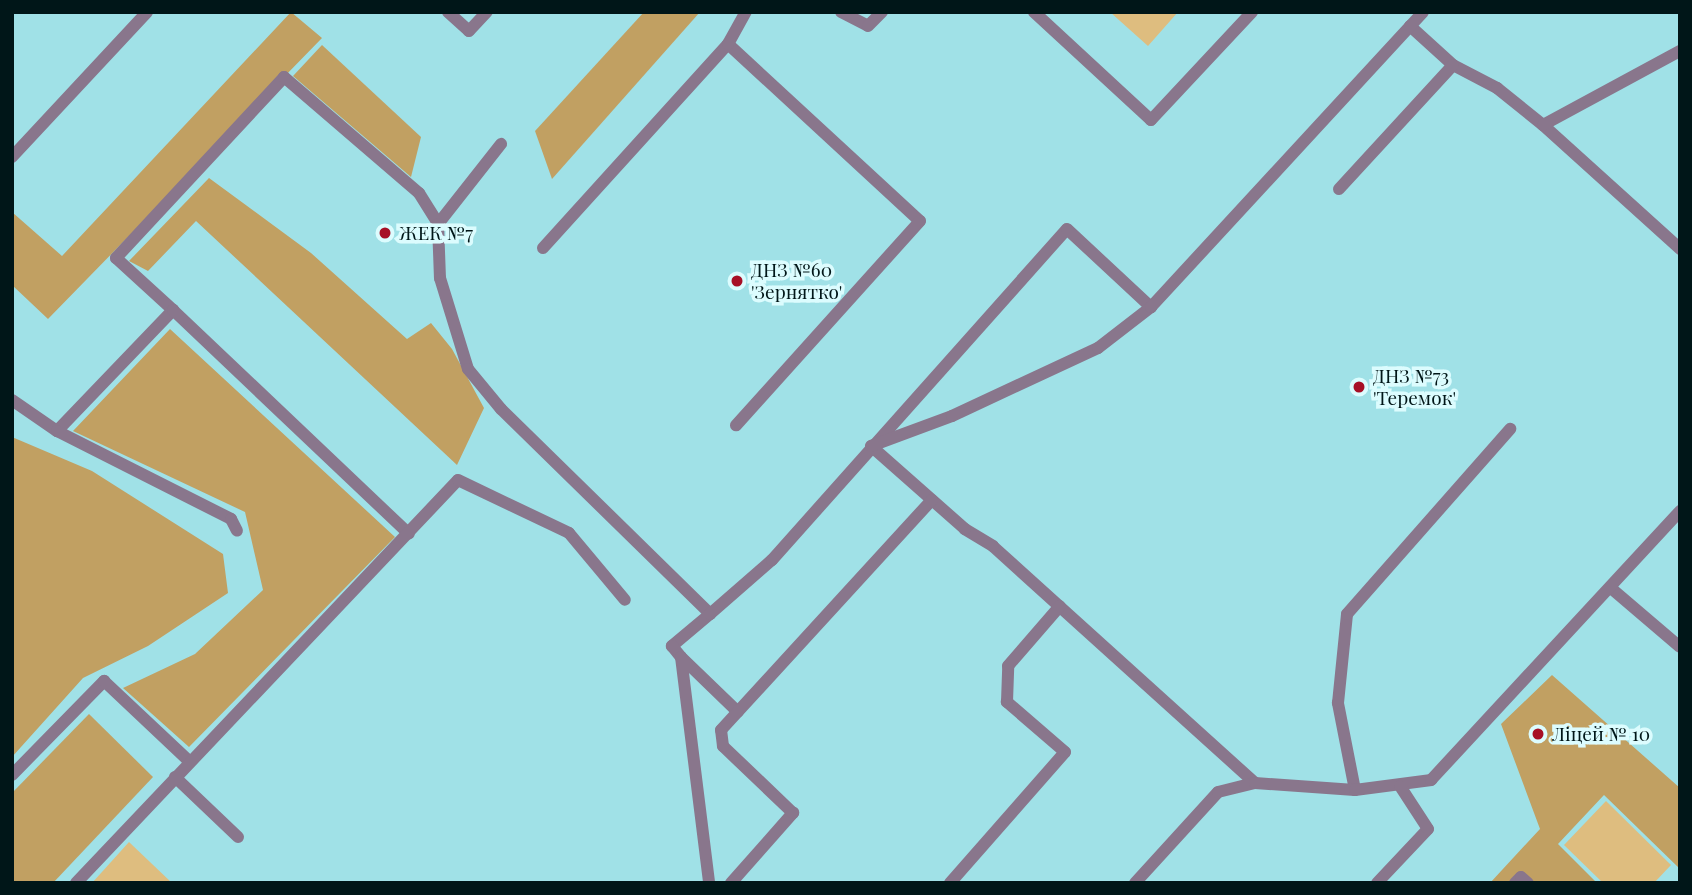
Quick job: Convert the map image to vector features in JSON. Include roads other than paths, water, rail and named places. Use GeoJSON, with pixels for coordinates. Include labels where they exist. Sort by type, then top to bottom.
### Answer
{"type":"FeatureCollection","features":[{"type":"Feature","properties":{"kind":"lane"},"geometry":{"type":"LineString","coordinates":[[12,157],[147,12]]}},
{"type":"Feature","properties":{"kind":"lane"},"geometry":{"type":"LineString","coordinates":[[448,12],[469,31],[486,12]]}},
{"type":"Feature","properties":{"kind":"lane"},"geometry":{"type":"LineString","coordinates":[[543,248],[728,44],[746,12]]}},
{"type":"Feature","properties":{"kind":"lane"},"geometry":{"type":"LineString","coordinates":[[841,12],[868,26],[882,12]]}},
{"type":"Feature","properties":{"kind":"lane"},"geometry":{"type":"LineString","coordinates":[[1034,12],[1151,120],[1252,12]]}},
{"type":"Feature","properties":{"kind":"lane"},"geometry":{"type":"LineString","coordinates":[[871,446],[952,416],[1098,348],[1151,307],[1423,12]]}},
{"type":"Feature","properties":{"kind":"lane"},"geometry":{"type":"LineString","coordinates":[[1410,26],[1453,65],[1497,88],[1543,125],[1680,249]]}},
{"type":"Feature","properties":{"kind":"lane"},"geometry":{"type":"LineString","coordinates":[[728,44],[920,221],[736,425]]}},
{"type":"Feature","properties":{"kind":"lane"},"geometry":{"type":"LineString","coordinates":[[1543,125],[1680,51]]}},
{"type":"Feature","properties":{"kind":"lane"},"geometry":{"type":"LineString","coordinates":[[1339,189],[1453,65]]}},
{"type":"Feature","properties":{"kind":"lane"},"geometry":{"type":"LineString","coordinates":[[409,534],[116,258],[284,77],[419,193],[438,224],[440,278],[468,369],[500,409],[710,614]]}},
{"type":"Feature","properties":{"kind":"lane"},"geometry":{"type":"LineString","coordinates":[[438,224],[501,144]]}},
{"type":"Feature","properties":{"kind":"lane"},"geometry":{"type":"LineString","coordinates":[[738,712],[672,646],[772,560],[1067,229],[1151,307]]}},
{"type":"Feature","properties":{"kind":"lane"},"geometry":{"type":"LineString","coordinates":[[57,431],[173,310]]}},
{"type":"Feature","properties":{"kind":"lane"},"geometry":{"type":"LineString","coordinates":[[12,400],[57,431],[231,519],[237,531]]}},
{"type":"Feature","properties":{"kind":"lane"},"geometry":{"type":"LineString","coordinates":[[1354,790],[1338,703],[1347,614],[1510,429]]}},
{"type":"Feature","properties":{"kind":"lane"},"geometry":{"type":"LineString","coordinates":[[871,446],[965,529],[993,545],[1255,782]]}},
{"type":"Feature","properties":{"kind":"lane"},"geometry":{"type":"LineString","coordinates":[[76,883],[458,480],[569,533],[625,600]]}},
{"type":"Feature","properties":{"kind":"lane"},"geometry":{"type":"LineString","coordinates":[[731,883],[793,813],[723,746],[721,730],[932,500]]}},
{"type":"Feature","properties":{"kind":"lane"},"geometry":{"type":"LineString","coordinates":[[1135,883],[1218,792],[1255,782],[1354,790],[1432,780],[1612,589],[1680,511]]}},
{"type":"Feature","properties":{"kind":"lane"},"geometry":{"type":"LineString","coordinates":[[1612,589],[1680,647]]}},
{"type":"Feature","properties":{"kind":"lane"},"geometry":{"type":"LineString","coordinates":[[950,883],[1065,752],[1007,702],[1008,666],[1060,606]]}},
{"type":"Feature","properties":{"kind":"lane"},"geometry":{"type":"LineString","coordinates":[[681,657],[709,883]]}},
{"type":"Feature","properties":{"kind":"lane"},"geometry":{"type":"LineString","coordinates":[[12,775],[104,681],[190,761]]}},
{"type":"Feature","properties":{"kind":"lane"},"geometry":{"type":"LineString","coordinates":[[175,777],[238,837]]}},
{"type":"Feature","properties":{"kind":"lane"},"geometry":{"type":"LineString","coordinates":[[1377,883],[1428,829],[1400,786]]}},
{"type":"Feature","properties":{"kind":"lane"},"geometry":{"type":"LineString","coordinates":[[1515,883],[1521,877],[1528,883]]}},
{"type":"Feature","properties":{"kind":"place","name":"ЖЕК №7"},"geometry":{"type":"Point","coordinates":[385,233]}},
{"type":"Feature","properties":{"kind":"place","name":"ДНЗ №60 'Зернятко'"},"geometry":{"type":"Point","coordinates":[737,281]}},
{"type":"Feature","properties":{"kind":"place","name":"ДНЗ №73 'Теремок'"},"geometry":{"type":"Point","coordinates":[1359,387]}},
{"type":"Feature","properties":{"kind":"place","name":"Ліцей № 10"},"geometry":{"type":"Point","coordinates":[1538,734]}}]}
